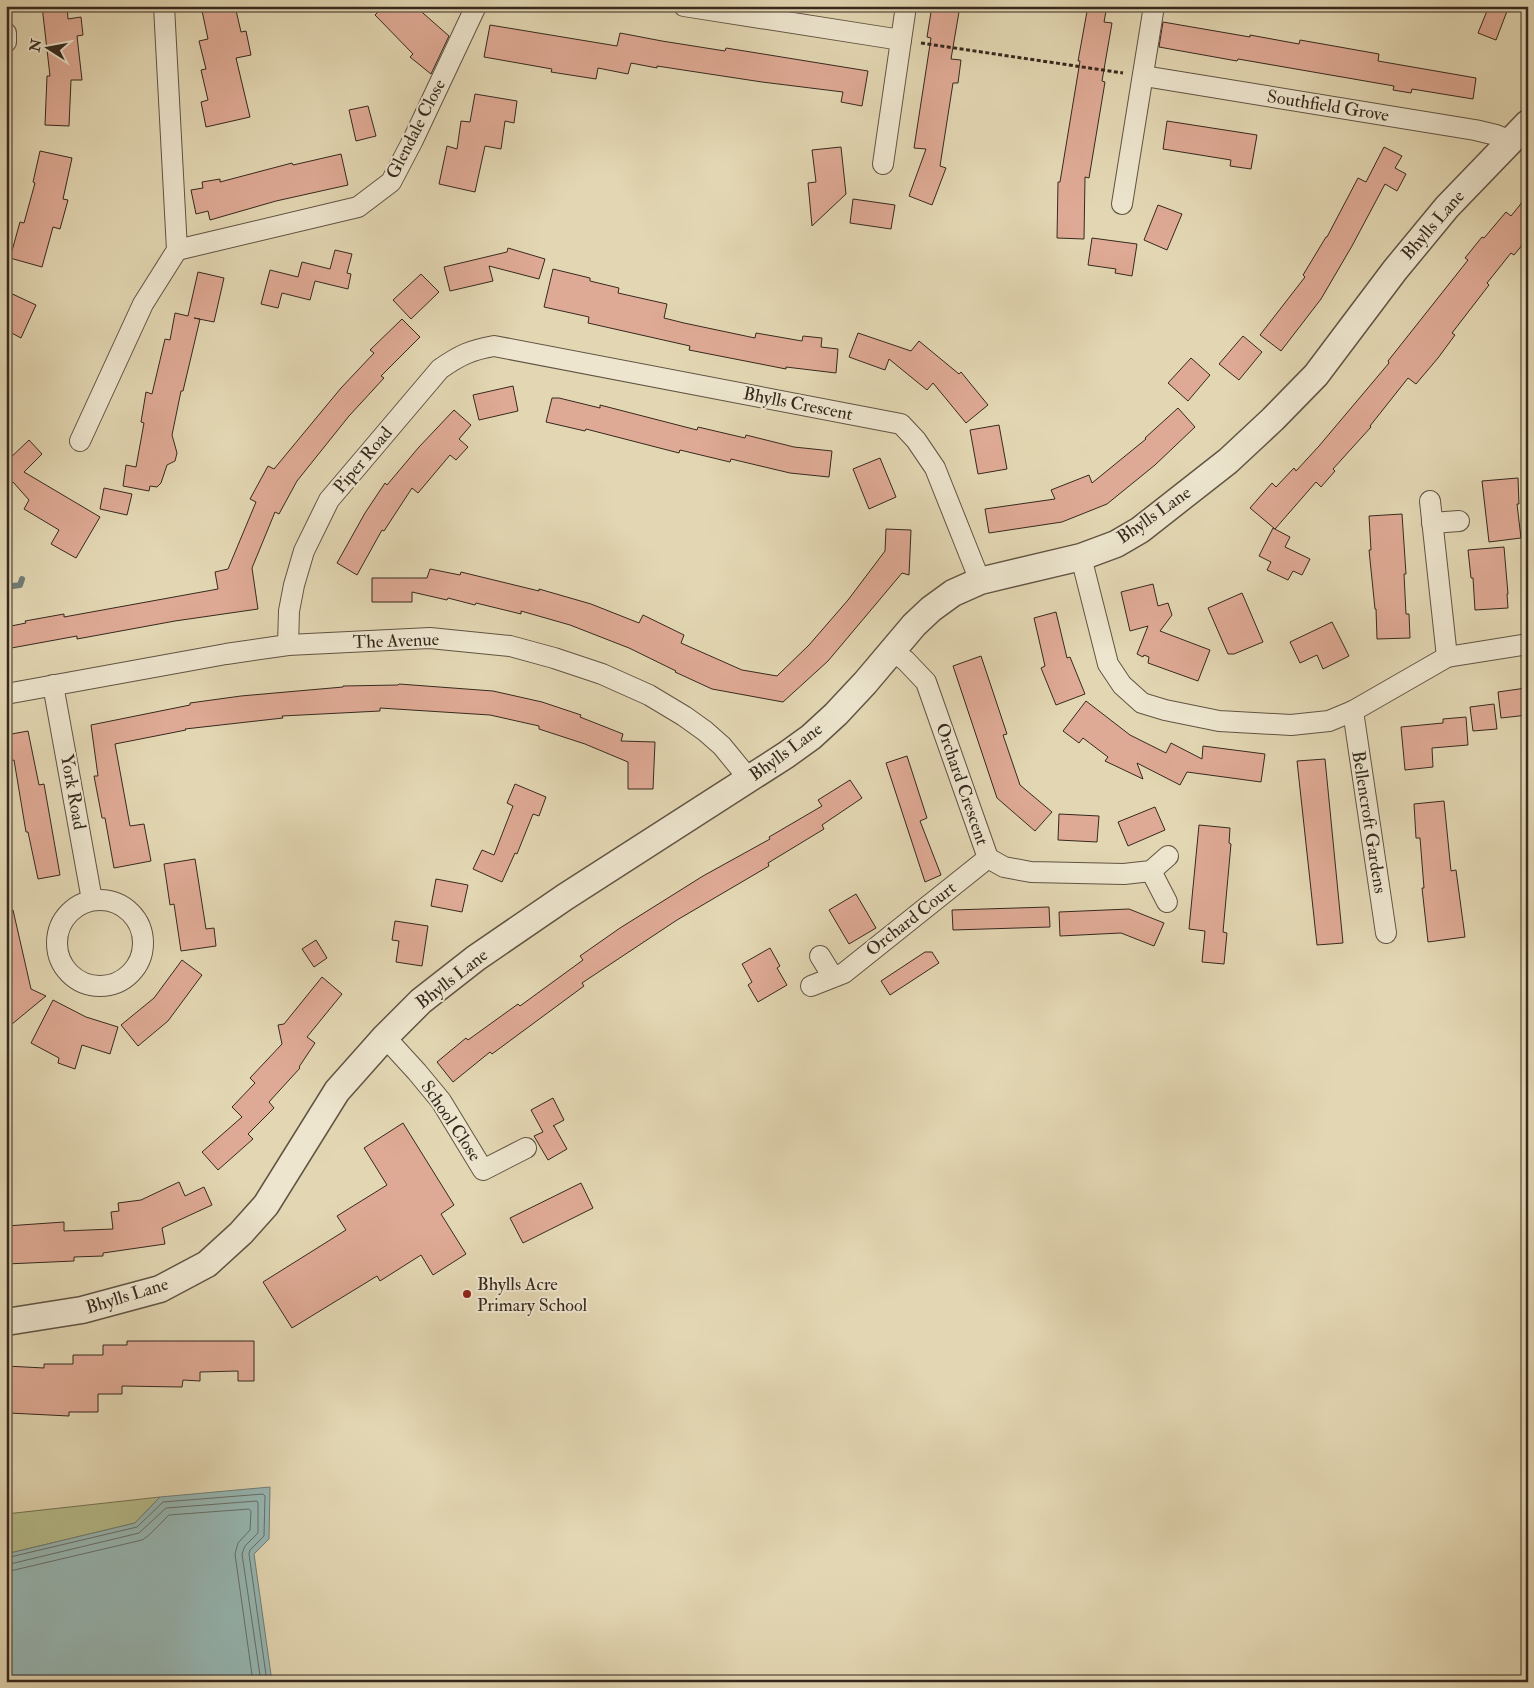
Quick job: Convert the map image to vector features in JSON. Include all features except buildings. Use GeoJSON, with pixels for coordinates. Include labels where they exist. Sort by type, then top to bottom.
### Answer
{"type":"FeatureCollection","features":[{"type":"Feature","properties":{"kind":"street"},"geometry":{"type":"LineString","coordinates":[[80,441],[143,304],[177,250],[164,6]]}},
{"type":"Feature","properties":{"kind":"street","name":"Glendale Close"},"geometry":{"type":"LineString","coordinates":[[177,250],[358,207],[391,182],[413,140],[476,6]]}},
{"type":"Feature","properties":{"kind":"street"},"geometry":{"type":"LineString","coordinates":[[684,6],[901,40]]}},
{"type":"Feature","properties":{"kind":"street"},"geometry":{"type":"LineString","coordinates":[[883,164],[906,6]]}},
{"type":"Feature","properties":{"kind":"street"},"geometry":{"type":"LineString","coordinates":[[1122,204],[1154,6]]}},
{"type":"Feature","properties":{"kind":"street"},"geometry":{"type":"LineString","coordinates":[[6,33],[6,42]]}},
{"type":"Feature","properties":{"kind":"street","name":"Southfield Grove"},"geometry":{"type":"LineString","coordinates":[[1144,76],[1476,130],[1496,135],[1519,132]]}},
{"type":"Feature","properties":{"kind":"street","name":"Bhylls Lane"},"geometry":{"type":"LineString","coordinates":[[6,1322],[82,1310],[160,1289],[207,1264],[241,1233],[266,1204],[337,1091],[385,1037],[421,1001],[476,958],[565,897],[786,756],[812,737],[836,714],[914,625],[931,609],[953,593],[980,581],[1081,557],[1116,544],[1140,530],[1228,461],[1316,375],[1395,270],[1447,206],[1519,132]]}},
{"type":"Feature","properties":{"kind":"street","name":"Piper Road"},"geometry":{"type":"LineString","coordinates":[[288,645],[289,611],[294,585],[304,551],[329,500],[440,369],[457,356],[475,350],[494,346],[521,350]]}},
{"type":"Feature","properties":{"kind":"street","name":"Bhylls Crescent"},"geometry":{"type":"LineString","coordinates":[[521,350],[901,424],[916,440],[935,468],[980,581]]}},
{"type":"Feature","properties":{"kind":"street"},"geometry":{"type":"LineString","coordinates":[[1430,501],[1447,657]]}},
{"type":"Feature","properties":{"kind":"street"},"geometry":{"type":"LineString","coordinates":[[1432,523],[1459,521]]}},
{"type":"Feature","properties":{"kind":"street"},"geometry":{"type":"LineString","coordinates":[[1081,557],[1108,664],[1122,685],[1142,703],[1165,710],[1219,721],[1291,725],[1329,721],[1353,711],[1447,657],[1528,644]]}},
{"type":"Feature","properties":{"kind":"street","name":"The Avenue"},"geometry":{"type":"LineString","coordinates":[[6,694],[226,654],[288,645],[430,638],[510,646],[602,674],[649,695],[705,731],[722,746],[749,779]]}},
{"type":"Feature","properties":{"kind":"street","name":"Orchard Crescent"},"geometry":{"type":"LineString","coordinates":[[893,651],[906,661],[926,682],[988,858],[1004,867],[1032,872],[1124,874],[1151,871]]}},
{"type":"Feature","properties":{"kind":"street","name":"York Road"},"geometry":{"type":"LineString","coordinates":[[53,685],[92,900]]}},
{"type":"Feature","properties":{"kind":"street","name":"Bellencroft Gardens"},"geometry":{"type":"LineString","coordinates":[[1353,711],[1386,933]]}},
{"type":"Feature","properties":{"kind":"street"},"geometry":{"type":"LineString","coordinates":[[1167,902],[1151,871],[1168,856]]}},
{"type":"Feature","properties":{"kind":"street","name":"Orchard Court"},"geometry":{"type":"LineString","coordinates":[[811,986],[844,973],[988,858]]}},
{"type":"Feature","properties":{"kind":"street"},"geometry":{"type":"LineString","coordinates":[[106,899],[119,904],[131,912],[139,923],[143,937],[143,951],[138,964],[129,975],[118,983],[103,987],[88,986],[75,979],[64,969],[58,956],[56,941],[59,927],[66,914],[78,905],[92,900],[106,899]]}},
{"type":"Feature","properties":{"kind":"street"},"geometry":{"type":"LineString","coordinates":[[820,956],[833,977]]}},
{"type":"Feature","properties":{"kind":"street","name":"School Close"},"geometry":{"type":"LineString","coordinates":[[385,1037],[441,1100],[483,1170],[526,1148]]}},
{"type":"Feature","properties":{"kind":"path"},"geometry":{"type":"LineString","coordinates":[[901,40],[1144,76]]}},
{"type":"Feature","properties":{"kind":"green space"},"geometry":{"type":"Polygon","coordinates":[[[160,1497],[135,1523],[6,1554],[6,1514],[160,1497]]]}},
{"type":"Feature","properties":{"kind":"water"},"geometry":{"type":"Polygon","coordinates":[[[270,1487],[269,1539],[254,1554],[272,1682],[6,1682],[6,1554],[135,1523],[160,1497],[270,1487]]]}},
{"type":"Feature","properties":{"kind":"waterway"},"geometry":{"type":"LineString","coordinates":[[6,587],[20,585],[22,579]]}},
{"type":"Feature","properties":{"kind":"place","name":"Bhylls Acre Primary School"},"geometry":{"type":"Point","coordinates":[467,1294]}}]}
